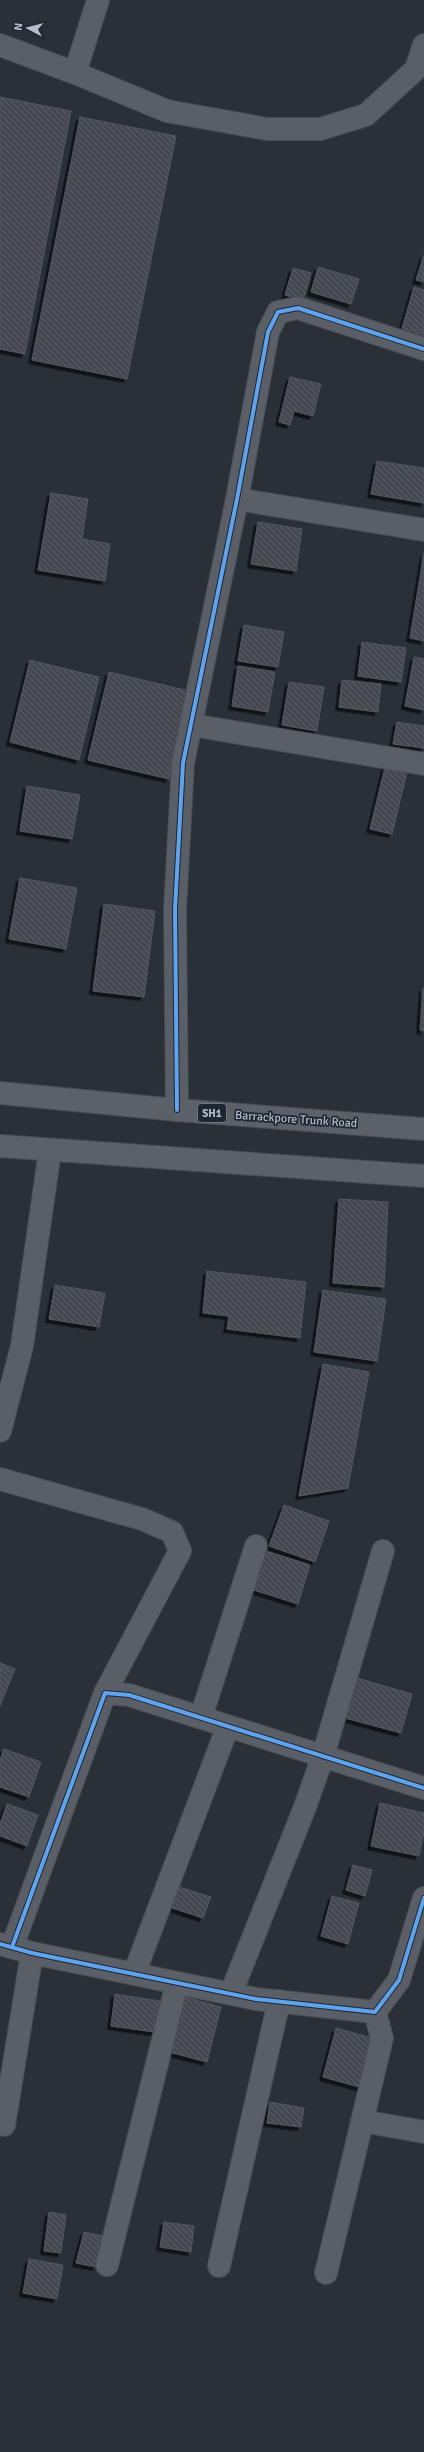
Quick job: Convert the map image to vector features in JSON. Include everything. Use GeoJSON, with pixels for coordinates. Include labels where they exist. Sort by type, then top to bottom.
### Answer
{"type":"FeatureCollection","features":[{"type":"Feature","properties":{"kind":"main road","name":"Barrackpore Trunk Road"},"geometry":{"type":"LineString","coordinates":[[0,1093],[177,1110],[424,1129]]}},
{"type":"Feature","properties":{"kind":"main road"},"geometry":{"type":"LineString","coordinates":[[0,1146],[50,1151],[424,1176]]}},
{"type":"Feature","properties":{"kind":"street"},"geometry":{"type":"LineString","coordinates":[[75,73],[98,0]]}},
{"type":"Feature","properties":{"kind":"street"},"geometry":{"type":"LineString","coordinates":[[0,45],[75,73],[167,111],[267,129],[320,129],[366,115],[416,69],[424,46]]}},
{"type":"Feature","properties":{"kind":"street"},"geometry":{"type":"LineString","coordinates":[[177,1110],[175,909],[184,763],[237,499],[268,332],[278,312],[298,308],[424,349]]}},
{"type":"Feature","properties":{"kind":"street"},"geometry":{"type":"LineString","coordinates":[[237,499],[424,530]]}},
{"type":"Feature","properties":{"kind":"street"},"geometry":{"type":"LineString","coordinates":[[192,725],[424,764]]}},
{"type":"Feature","properties":{"kind":"street"},"geometry":{"type":"LineString","coordinates":[[0,1431],[22,1346],[50,1151]]}},
{"type":"Feature","properties":{"kind":"street"},"geometry":{"type":"LineString","coordinates":[[0,1479],[142,1519],[172,1532],[180,1551],[105,1693],[14,1948],[4,2125]]}},
{"type":"Feature","properties":{"kind":"street"},"geometry":{"type":"LineString","coordinates":[[201,1718],[256,1546]]}},
{"type":"Feature","properties":{"kind":"street"},"geometry":{"type":"LineString","coordinates":[[231,1994],[306,1807],[323,1756],[383,1551]]}},
{"type":"Feature","properties":{"kind":"street"},"geometry":{"type":"LineString","coordinates":[[105,1693],[129,1695],[424,1788]]}},
{"type":"Feature","properties":{"kind":"street"},"geometry":{"type":"LineString","coordinates":[[134,1974],[228,1726]]}},
{"type":"Feature","properties":{"kind":"street"},"geometry":{"type":"LineString","coordinates":[[374,2012],[399,1980],[424,1898]]}},
{"type":"Feature","properties":{"kind":"street"},"geometry":{"type":"LineString","coordinates":[[14,1948],[231,1994],[374,2012]]}},
{"type":"Feature","properties":{"kind":"street"},"geometry":{"type":"LineString","coordinates":[[106,2265],[177,1982]]}},
{"type":"Feature","properties":{"kind":"street"},"geometry":{"type":"LineString","coordinates":[[219,2266],[279,2001]]}},
{"type":"Feature","properties":{"kind":"street"},"geometry":{"type":"LineString","coordinates":[[326,2272],[382,2038],[374,2012]]}},
{"type":"Feature","properties":{"kind":"street"},"geometry":{"type":"LineString","coordinates":[[362,2121],[424,2132]]}},
{"type":"Feature","properties":{"kind":"building"},"geometry":{"type":"Polygon","coordinates":[[[0,97],[71,111],[25,354],[0,349],[0,97]]]}},
{"type":"Feature","properties":{"kind":"building"},"geometry":{"type":"Polygon","coordinates":[[[80,117],[176,136],[127,379],[32,360],[80,117]]]}},
{"type":"Feature","properties":{"kind":"building"},"geometry":{"type":"Polygon","coordinates":[[[424,255],[424,282],[416,280],[424,255]]]}},
{"type":"Feature","properties":{"kind":"building"},"geometry":{"type":"Polygon","coordinates":[[[318,267],[359,279],[351,304],[311,292],[318,267]]]}},
{"type":"Feature","properties":{"kind":"building"},"geometry":{"type":"Polygon","coordinates":[[[293,268],[311,273],[303,301],[285,295],[293,268]]]}},
{"type":"Feature","properties":{"kind":"building"},"geometry":{"type":"Polygon","coordinates":[[[414,287],[424,290],[424,339],[401,332],[414,287]]]}},
{"type":"Feature","properties":{"kind":"building"},"geometry":{"type":"Polygon","coordinates":[[[290,377],[321,384],[313,416],[294,411],[290,425],[279,422],[290,377]]]}},
{"type":"Feature","properties":{"kind":"building"},"geometry":{"type":"Polygon","coordinates":[[[377,461],[424,468],[424,503],[371,494],[377,461]]]}},
{"type":"Feature","properties":{"kind":"building"},"geometry":{"type":"Polygon","coordinates":[[[51,493],[88,499],[82,539],[110,544],[105,581],[38,570],[51,493]]]}},
{"type":"Feature","properties":{"kind":"building"},"geometry":{"type":"Polygon","coordinates":[[[258,522],[302,529],[296,571],[251,564],[258,522]]]}},
{"type":"Feature","properties":{"kind":"building"},"geometry":{"type":"Polygon","coordinates":[[[424,553],[424,641],[410,638],[424,553]]]}},
{"type":"Feature","properties":{"kind":"building"},"geometry":{"type":"Polygon","coordinates":[[[244,625],[284,632],[278,667],[238,661],[244,625]]]}},
{"type":"Feature","properties":{"kind":"building"},"geometry":{"type":"Polygon","coordinates":[[[362,642],[406,648],[401,682],[358,676],[362,642]]]}},
{"type":"Feature","properties":{"kind":"building"},"geometry":{"type":"Polygon","coordinates":[[[414,657],[424,659],[424,710],[405,706],[414,657]]]}},
{"type":"Feature","properties":{"kind":"building"},"geometry":{"type":"Polygon","coordinates":[[[30,660],[99,677],[79,760],[10,742],[30,660]]]}},
{"type":"Feature","properties":{"kind":"building"},"geometry":{"type":"Polygon","coordinates":[[[238,666],[275,672],[268,712],[232,706],[238,666]]]}},
{"type":"Feature","properties":{"kind":"building"},"geometry":{"type":"Polygon","coordinates":[[[109,672],[189,691],[169,779],[88,760],[109,672]]]}},
{"type":"Feature","properties":{"kind":"building"},"geometry":{"type":"Polygon","coordinates":[[[342,680],[381,684],[378,712],[339,707],[342,680]]]}},
{"type":"Feature","properties":{"kind":"building"},"geometry":{"type":"Polygon","coordinates":[[[289,682],[324,687],[317,731],[282,725],[289,682]]]}},
{"type":"Feature","properties":{"kind":"building"},"geometry":{"type":"Polygon","coordinates":[[[397,722],[424,726],[424,748],[393,744],[397,722]]]}},
{"type":"Feature","properties":{"kind":"building"},"geometry":{"type":"Polygon","coordinates":[[[386,763],[408,768],[392,834],[370,829],[386,763]]]}},
{"type":"Feature","properties":{"kind":"building"},"geometry":{"type":"Polygon","coordinates":[[[27,786],[80,795],[72,839],[20,831],[27,786]]]}},
{"type":"Feature","properties":{"kind":"building"},"geometry":{"type":"Polygon","coordinates":[[[20,878],[77,888],[66,949],[9,939],[20,878]]]}},
{"type":"Feature","properties":{"kind":"building"},"geometry":{"type":"Polygon","coordinates":[[[104,904],[155,911],[144,997],[93,991],[104,904]]]}},
{"type":"Feature","properties":{"kind":"building"},"geometry":{"type":"Polygon","coordinates":[[[423,988],[424,989],[424,1031],[420,1030],[423,988]]]}},
{"type":"Feature","properties":{"kind":"building"},"geometry":{"type":"Polygon","coordinates":[[[339,1199],[388,1202],[384,1287],[333,1283],[339,1199]]]}},
{"type":"Feature","properties":{"kind":"building"},"geometry":{"type":"Polygon","coordinates":[[[207,1271],[306,1282],[300,1338],[227,1329],[229,1316],[203,1313],[207,1271]]]}},
{"type":"Feature","properties":{"kind":"building"},"geometry":{"type":"Polygon","coordinates":[[[55,1285],[105,1293],[99,1327],[49,1319],[55,1285]]]}},
{"type":"Feature","properties":{"kind":"building"},"geometry":{"type":"Polygon","coordinates":[[[323,1290],[386,1299],[377,1361],[314,1352],[323,1290]]]}},
{"type":"Feature","properties":{"kind":"building"},"geometry":{"type":"Polygon","coordinates":[[[323,1364],[369,1372],[348,1488],[299,1496],[323,1364]]]}},
{"type":"Feature","properties":{"kind":"building"},"geometry":{"type":"Polygon","coordinates":[[[284,1505],[329,1521],[315,1562],[269,1546],[284,1505]]]}},
{"type":"Feature","properties":{"kind":"building"},"geometry":{"type":"Polygon","coordinates":[[[266,1551],[310,1565],[298,1604],[254,1590],[266,1551]]]}},
{"type":"Feature","properties":{"kind":"building"},"geometry":{"type":"Polygon","coordinates":[[[0,1663],[15,1669],[0,1706],[0,1663]]]}},
{"type":"Feature","properties":{"kind":"building"},"geometry":{"type":"Polygon","coordinates":[[[357,1678],[412,1694],[401,1733],[345,1718],[357,1678]]]}},
{"type":"Feature","properties":{"kind":"building"},"geometry":{"type":"Polygon","coordinates":[[[4,1749],[41,1762],[29,1797],[0,1787],[0,1760],[4,1749]]]}},
{"type":"Feature","properties":{"kind":"building"},"geometry":{"type":"Polygon","coordinates":[[[380,1803],[424,1813],[424,1832],[419,1856],[371,1846],[380,1803]]]}},
{"type":"Feature","properties":{"kind":"building"},"geometry":{"type":"Polygon","coordinates":[[[7,1804],[38,1815],[27,1846],[0,1836],[0,1824],[7,1804]]]}},
{"type":"Feature","properties":{"kind":"building"},"geometry":{"type":"Polygon","coordinates":[[[353,1865],[372,1870],[365,1896],[346,1890],[353,1865]]]}},
{"type":"Feature","properties":{"kind":"building"},"geometry":{"type":"Polygon","coordinates":[[[179,1887],[211,1897],[203,1918],[172,1908],[179,1887]]]}},
{"type":"Feature","properties":{"kind":"building"},"geometry":{"type":"Polygon","coordinates":[[[332,1896],[359,1903],[348,1944],[321,1936],[332,1896]]]}},
{"type":"Feature","properties":{"kind":"building"},"geometry":{"type":"Polygon","coordinates":[[[115,1994],[160,2001],[155,2032],[111,2026],[115,1994]]]}},
{"type":"Feature","properties":{"kind":"building"},"geometry":{"type":"Polygon","coordinates":[[[185,1997],[221,2007],[207,2062],[169,2052],[185,1997]]]}},
{"type":"Feature","properties":{"kind":"building"},"geometry":{"type":"Polygon","coordinates":[[[336,2028],[376,2039],[363,2088],[323,2077],[336,2028]]]}},
{"type":"Feature","properties":{"kind":"building"},"geometry":{"type":"Polygon","coordinates":[[[270,2102],[304,2108],[301,2127],[267,2123],[270,2102]]]}},
{"type":"Feature","properties":{"kind":"building"},"geometry":{"type":"Polygon","coordinates":[[[49,2212],[66,2215],[61,2253],[44,2251],[49,2212]]]}},
{"type":"Feature","properties":{"kind":"building"},"geometry":{"type":"Polygon","coordinates":[[[164,2222],[194,2226],[191,2252],[160,2247],[164,2222]]]}},
{"type":"Feature","properties":{"kind":"building"},"geometry":{"type":"Polygon","coordinates":[[[84,2232],[103,2236],[96,2267],[76,2263],[84,2232]]]}},
{"type":"Feature","properties":{"kind":"building"},"geometry":{"type":"Polygon","coordinates":[[[29,2259],[63,2265],[57,2299],[23,2293],[29,2259]]]}},
{"type":"Feature","properties":{"kind":"cycle path"},"geometry":{"type":"LineString","coordinates":[[177,1110],[175,909],[183,763],[237,499],[268,332],[278,312],[298,308],[424,349]]}},
{"type":"Feature","properties":{"kind":"cycle path"},"geometry":{"type":"LineString","coordinates":[[12,1947],[105,1693],[129,1695],[424,1788]]}},
{"type":"Feature","properties":{"kind":"cycle path"},"geometry":{"type":"LineString","coordinates":[[0,1944],[32,1953],[256,1999],[375,2012],[399,1980],[424,1898]]}}]}
